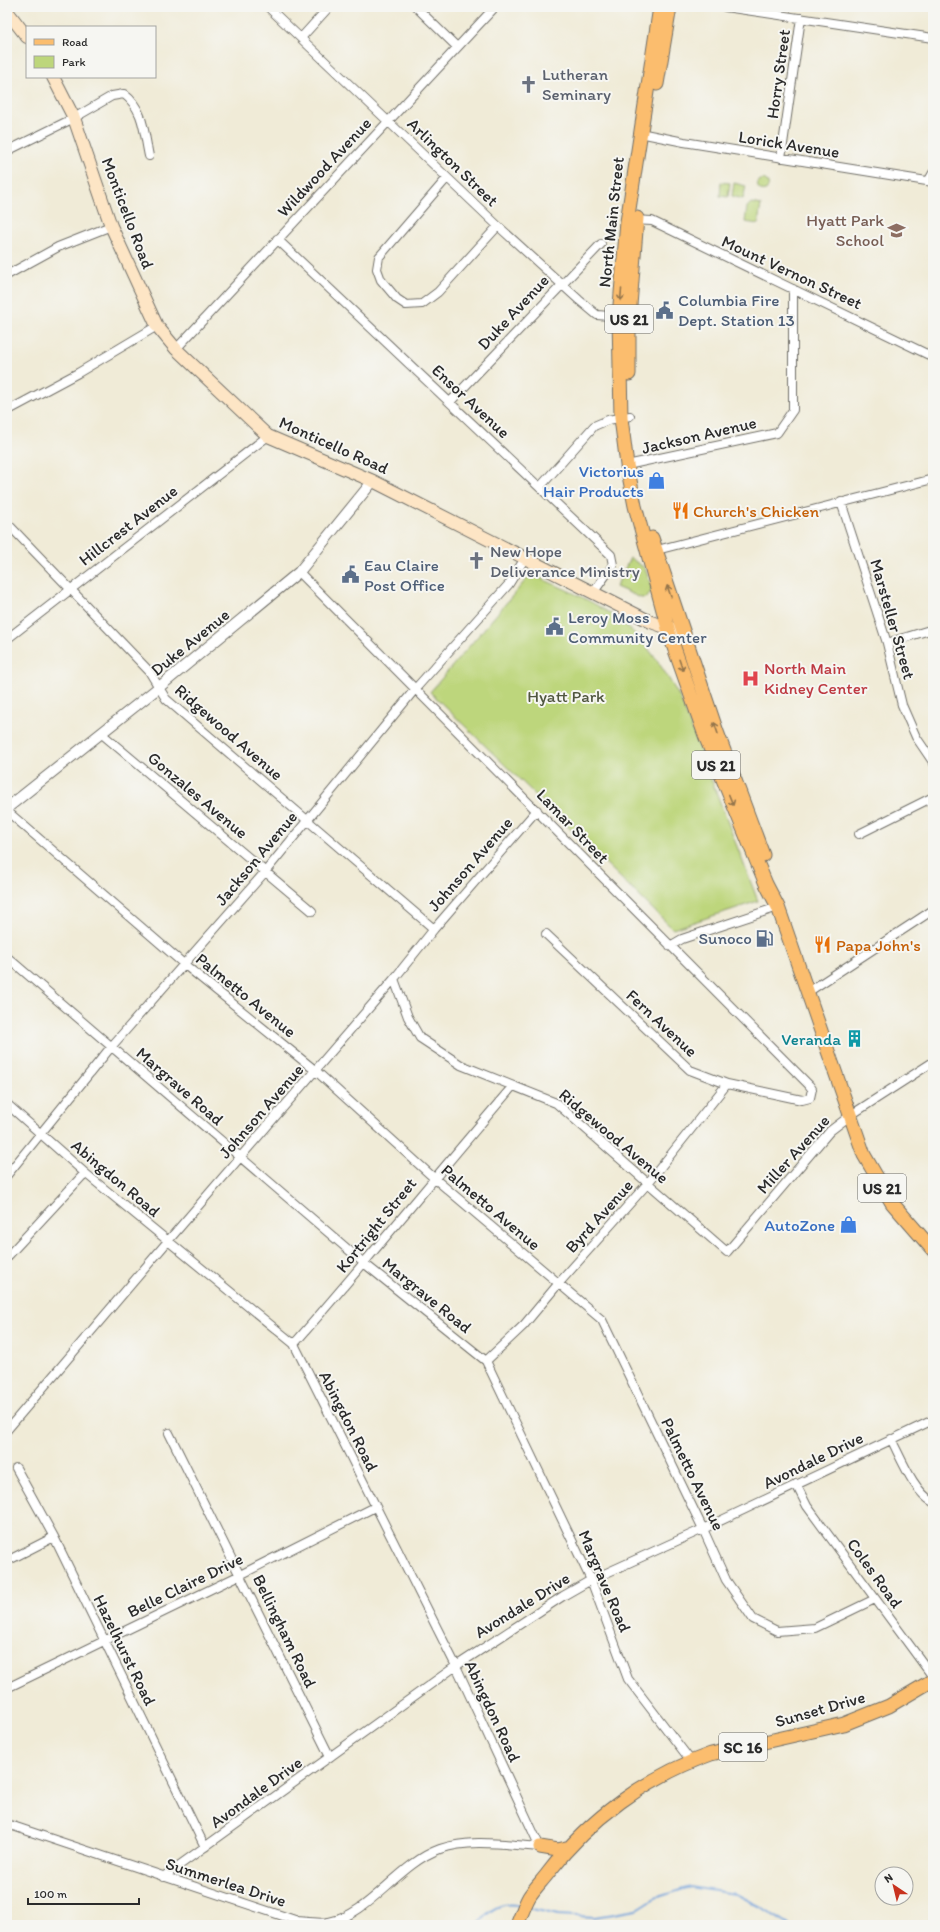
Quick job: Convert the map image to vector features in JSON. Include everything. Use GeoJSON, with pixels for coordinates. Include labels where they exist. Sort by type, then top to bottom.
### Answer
{"type":"FeatureCollection","features":[{"type":"Feature","properties":{"kind":"main road","name":"North Main Street"},"geometry":{"type":"LineString","coordinates":[[660,7],[632,221],[624,318],[626,417],[635,506],[651,551],[682,628],[717,732],[768,870],[776,902],[864,1155],[881,1187],[892,1203],[933,1250]]}},
{"type":"Feature","properties":{"kind":"main road","name":"North Main Street"},"geometry":{"type":"LineString","coordinates":[[644,134],[670,7]]}},
{"type":"Feature","properties":{"kind":"main road"},"geometry":{"type":"LineString","coordinates":[[7,11],[26,36]]}},
{"type":"Feature","properties":{"kind":"main road","name":"Monticello Road"},"geometry":{"type":"LineString","coordinates":[[54,78],[74,118],[111,226],[157,326],[176,349],[268,436],[373,481],[651,622],[668,628],[682,628]]}},
{"type":"Feature","properties":{"kind":"main road","name":"North Main Street"},"geometry":{"type":"LineString","coordinates":[[651,551],[668,628],[706,738],[766,884],[776,902]]}},
{"type":"Feature","properties":{"kind":"main road","name":"Sunset Drive"},"geometry":{"type":"LineString","coordinates":[[517,1925],[525,1907],[547,1873],[570,1847],[618,1803],[655,1779],[691,1761],[718,1752],[844,1724],[890,1706],[933,1679]]}},
{"type":"Feature","properties":{"kind":"main road"},"geometry":{"type":"LineString","coordinates":[[540,1847],[558,1850],[570,1847]]}},
{"type":"Feature","properties":{"kind":"main road"},"geometry":{"type":"LineString","coordinates":[[540,1847],[546,1860],[547,1873]]}},
{"type":"Feature","properties":{"kind":"street","name":"Arlington Street"},"geometry":{"type":"LineString","coordinates":[[268,7],[447,178],[561,284],[597,315],[624,318]]}},
{"type":"Feature","properties":{"kind":"street"},"geometry":{"type":"LineString","coordinates":[[301,38],[329,7]]}},
{"type":"Feature","properties":{"kind":"street"},"geometry":{"type":"LineString","coordinates":[[416,7],[457,47]]}},
{"type":"Feature","properties":{"kind":"street","name":"Wildwood Avenue"},"geometry":{"type":"LineString","coordinates":[[176,349],[495,7]]}},
{"type":"Feature","properties":{"kind":"street"},"geometry":{"type":"LineString","coordinates":[[724,7],[933,38]]}},
{"type":"Feature","properties":{"kind":"street","name":"Horry Street"},"geometry":{"type":"LineString","coordinates":[[781,158],[801,18]]}},
{"type":"Feature","properties":{"kind":"street"},"geometry":{"type":"LineString","coordinates":[[7,150],[74,118],[112,96],[124,94],[132,100],[139,109],[149,156]]}},
{"type":"Feature","properties":{"kind":"street","name":"Lorick Avenue"},"geometry":{"type":"LineString","coordinates":[[644,134],[781,158],[932,178]]}},
{"type":"Feature","properties":{"kind":"street"},"geometry":{"type":"LineString","coordinates":[[447,178],[379,257],[377,269],[381,280],[397,299],[406,305],[422,304],[438,292],[498,226]]}},
{"type":"Feature","properties":{"kind":"street","name":"Mount Vernon Street"},"geometry":{"type":"LineString","coordinates":[[632,221],[652,221],[933,357]]}},
{"type":"Feature","properties":{"kind":"street"},"geometry":{"type":"LineString","coordinates":[[7,275],[58,247],[111,226]]}},
{"type":"Feature","properties":{"kind":"street","name":"Ensor Avenue"},"geometry":{"type":"LineString","coordinates":[[277,239],[540,486],[611,555],[613,565],[593,593]]}},
{"type":"Feature","properties":{"kind":"street","name":"Duke Avenue"},"geometry":{"type":"LineString","coordinates":[[450,402],[561,284],[601,244]]}},
{"type":"Feature","properties":{"kind":"street","name":"Jackson Avenue"},"geometry":{"type":"LineString","coordinates":[[631,465],[777,433],[793,410],[793,289]]}},
{"type":"Feature","properties":{"kind":"street"},"geometry":{"type":"LineString","coordinates":[[7,411],[78,373],[157,326]]}},
{"type":"Feature","properties":{"kind":"street"},"geometry":{"type":"LineString","coordinates":[[540,486],[594,426],[608,420],[626,417]]}},
{"type":"Feature","properties":{"kind":"street","name":"Hillcrest Avenue"},"geometry":{"type":"LineString","coordinates":[[7,640],[268,436]]}},
{"type":"Feature","properties":{"kind":"street"},"geometry":{"type":"LineString","coordinates":[[651,551],[933,479]]}},
{"type":"Feature","properties":{"kind":"street","name":"Duke Avenue"},"geometry":{"type":"LineString","coordinates":[[7,810],[299,572],[373,481]]}},
{"type":"Feature","properties":{"kind":"street","name":"Marsteller Street"},"geometry":{"type":"LineString","coordinates":[[841,502],[887,643],[902,705],[916,737],[933,762]]}},
{"type":"Feature","properties":{"kind":"street","name":"Ridgewood Avenue"},"geometry":{"type":"LineString","coordinates":[[7,523],[149,671],[166,699],[434,929]]}},
{"type":"Feature","properties":{"kind":"street","name":"Jackson Avenue"},"geometry":{"type":"LineString","coordinates":[[7,1175],[112,1047],[265,872],[416,688],[509,584],[525,558]]}},
{"type":"Feature","properties":{"kind":"street","name":"Lamar Street"},"geometry":{"type":"LineString","coordinates":[[299,572],[416,688],[812,1089],[810,1098],[802,1100]]}},
{"type":"Feature","properties":{"kind":"street"},"geometry":{"type":"LineString","coordinates":[[887,643],[933,629]]}},
{"type":"Feature","properties":{"kind":"street","name":"Gonzales Avenue"},"geometry":{"type":"LineString","coordinates":[[102,734],[312,911]]}},
{"type":"Feature","properties":{"kind":"street"},"geometry":{"type":"LineString","coordinates":[[859,834],[933,797]]}},
{"type":"Feature","properties":{"kind":"street","name":"Palmetto Avenue"},"geometry":{"type":"LineString","coordinates":[[7,810],[185,965],[316,1071],[434,1178],[602,1320],[726,1580],[753,1619],[777,1632],[815,1628],[875,1599]]}},
{"type":"Feature","properties":{"kind":"street","name":"Johnson Avenue"},"geometry":{"type":"LineString","coordinates":[[7,1430],[168,1240],[316,1071],[434,929],[537,810]]}},
{"type":"Feature","properties":{"kind":"street"},"geometry":{"type":"LineString","coordinates":[[670,946],[776,902]]}},
{"type":"Feature","properties":{"kind":"street"},"geometry":{"type":"LineString","coordinates":[[808,992],[933,910]]}},
{"type":"Feature","properties":{"kind":"street","name":"Fern Avenue"},"geometry":{"type":"LineString","coordinates":[[546,934],[690,1070],[727,1084],[802,1100]]}},
{"type":"Feature","properties":{"kind":"street","name":"Margrave Road"},"geometry":{"type":"LineString","coordinates":[[7,957],[239,1158],[365,1264],[486,1361],[591,1580],[628,1679],[691,1761]]}},
{"type":"Feature","properties":{"kind":"street","name":"Ridgewood Avenue"},"geometry":{"type":"LineString","coordinates":[[394,979],[408,1017],[420,1038],[461,1065],[512,1087],[556,1103],[727,1252]]}},
{"type":"Feature","properties":{"kind":"street","name":"Miller Avenue"},"geometry":{"type":"LineString","coordinates":[[727,1252],[830,1131],[851,1115],[933,1062]]}},
{"type":"Feature","properties":{"kind":"street","name":"Byrd Avenue"},"geometry":{"type":"LineString","coordinates":[[486,1361],[524,1325],[558,1283],[648,1183],[727,1084]]}},
{"type":"Feature","properties":{"kind":"street","name":"Kortright Street"},"geometry":{"type":"LineString","coordinates":[[294,1344],[365,1264],[434,1178],[512,1087]]}},
{"type":"Feature","properties":{"kind":"street","name":"Abingdon Road"},"geometry":{"type":"LineString","coordinates":[[7,1104],[85,1173],[294,1344],[456,1666],[540,1847]]}},
{"type":"Feature","properties":{"kind":"street"},"geometry":{"type":"LineString","coordinates":[[7,1257],[85,1173]]}},
{"type":"Feature","properties":{"kind":"street","name":"Avondale Drive"},"geometry":{"type":"LineString","coordinates":[[163,1877],[456,1666],[563,1596],[591,1580],[703,1529],[933,1420]]}},
{"type":"Feature","properties":{"kind":"street","name":"Bellingham Road"},"geometry":{"type":"LineString","coordinates":[[169,1433],[330,1757]]}},
{"type":"Feature","properties":{"kind":"street"},"geometry":{"type":"LineString","coordinates":[[892,1439],[912,1479],[927,1499],[933,1502]]}},
{"type":"Feature","properties":{"kind":"street","name":"Hazelhurst Road"},"geometry":{"type":"LineString","coordinates":[[16,1468],[54,1537],[103,1641],[205,1847]]}},
{"type":"Feature","properties":{"kind":"street","name":"Coles Road"},"geometry":{"type":"LineString","coordinates":[[796,1484],[808,1506],[933,1679]]}},
{"type":"Feature","properties":{"kind":"street","name":"Belle Claire Drive"},"geometry":{"type":"LineString","coordinates":[[7,1688],[240,1575],[375,1507]]}},
{"type":"Feature","properties":{"kind":"street"},"geometry":{"type":"LineString","coordinates":[[7,1561],[54,1537]]}},
{"type":"Feature","properties":{"kind":"street","name":"Summerlea Drive"},"geometry":{"type":"LineString","coordinates":[[7,1824],[298,1921],[329,1922],[352,1914],[411,1864],[440,1849],[472,1843],[540,1847]]}},
{"type":"Feature","properties":{"kind":"green space"},"geometry":{"type":"Polygon","coordinates":[[[761,180],[765,180],[767,181],[767,189],[761,190],[758,187],[758,183],[761,180]]]}},
{"type":"Feature","properties":{"kind":"green space"},"geometry":{"type":"Polygon","coordinates":[[[721,182],[730,183],[728,197],[720,196],[721,182]]]}},
{"type":"Feature","properties":{"kind":"green space"},"geometry":{"type":"Polygon","coordinates":[[[734,183],[746,186],[743,199],[732,196],[734,183]]]}},
{"type":"Feature","properties":{"kind":"green space"},"geometry":{"type":"Polygon","coordinates":[[[751,203],[761,205],[758,224],[745,222],[747,207],[751,203]]]}},
{"type":"Feature","properties":{"kind":"green space"},"geometry":{"type":"Polygon","coordinates":[[[630,558],[645,568],[652,589],[645,598],[641,598],[616,587],[630,558]]]}},
{"type":"Feature","properties":{"kind":"green space","name":"Hyatt Park"},"geometry":{"type":"Polygon","coordinates":[[[531,574],[602,608],[613,615],[640,639],[655,658],[680,698],[758,901],[673,929],[430,692],[531,574]]]}},
{"type":"Feature","properties":{"kind":"waterway"},"geometry":{"type":"LineString","coordinates":[[528,1908],[558,1915],[595,1917],[636,1910],[655,1898],[690,1887],[735,1894],[762,1908],[789,1925]]}},
{"type":"Feature","properties":{"kind":"waterway"},"geometry":{"type":"LineString","coordinates":[[478,1925],[486,1915],[496,1908],[507,1905],[520,1906]]}},
{"type":"Feature","properties":{"kind":"waterway"},"geometry":{"type":"LineString","coordinates":[[928,1925],[933,1915]]}},
{"type":"Feature","properties":{"kind":"place","name":"Lutheran Seminary"},"geometry":{"type":"Point","coordinates":[529,84]}},
{"type":"Feature","properties":{"kind":"place","name":"Hyatt Park School"},"geometry":{"type":"Point","coordinates":[897,230]}},
{"type":"Feature","properties":{"kind":"place","name":"Columbia Fire Dept. Station 13"},"geometry":{"type":"Point","coordinates":[665,310]}},
{"type":"Feature","properties":{"kind":"place","name":"Victorius Hair Products"},"geometry":{"type":"Point","coordinates":[657,481]}},
{"type":"Feature","properties":{"kind":"place","name":"Church's Chicken"},"geometry":{"type":"Point","coordinates":[680,511]}},
{"type":"Feature","properties":{"kind":"place","name":"New Hope Deliverance Ministry"},"geometry":{"type":"Point","coordinates":[477,561]}},
{"type":"Feature","properties":{"kind":"place","name":"Eau Claire Post Office"},"geometry":{"type":"Point","coordinates":[351,575]}},
{"type":"Feature","properties":{"kind":"place","name":"Leroy Moss Community Center"},"geometry":{"type":"Point","coordinates":[555,627]}},
{"type":"Feature","properties":{"kind":"place","name":"North Main Kidney Center"},"geometry":{"type":"Point","coordinates":[751,678]}},
{"type":"Feature","properties":{"kind":"place","name":"Sunoco"},"geometry":{"type":"Point","coordinates":[765,938]}},
{"type":"Feature","properties":{"kind":"place","name":"Papa John's"},"geometry":{"type":"Point","coordinates":[823,945]}},
{"type":"Feature","properties":{"kind":"place","name":"Veranda"},"geometry":{"type":"Point","coordinates":[854,1039]}},
{"type":"Feature","properties":{"kind":"place","name":"AutoZone"},"geometry":{"type":"Point","coordinates":[848,1225]}}]}
